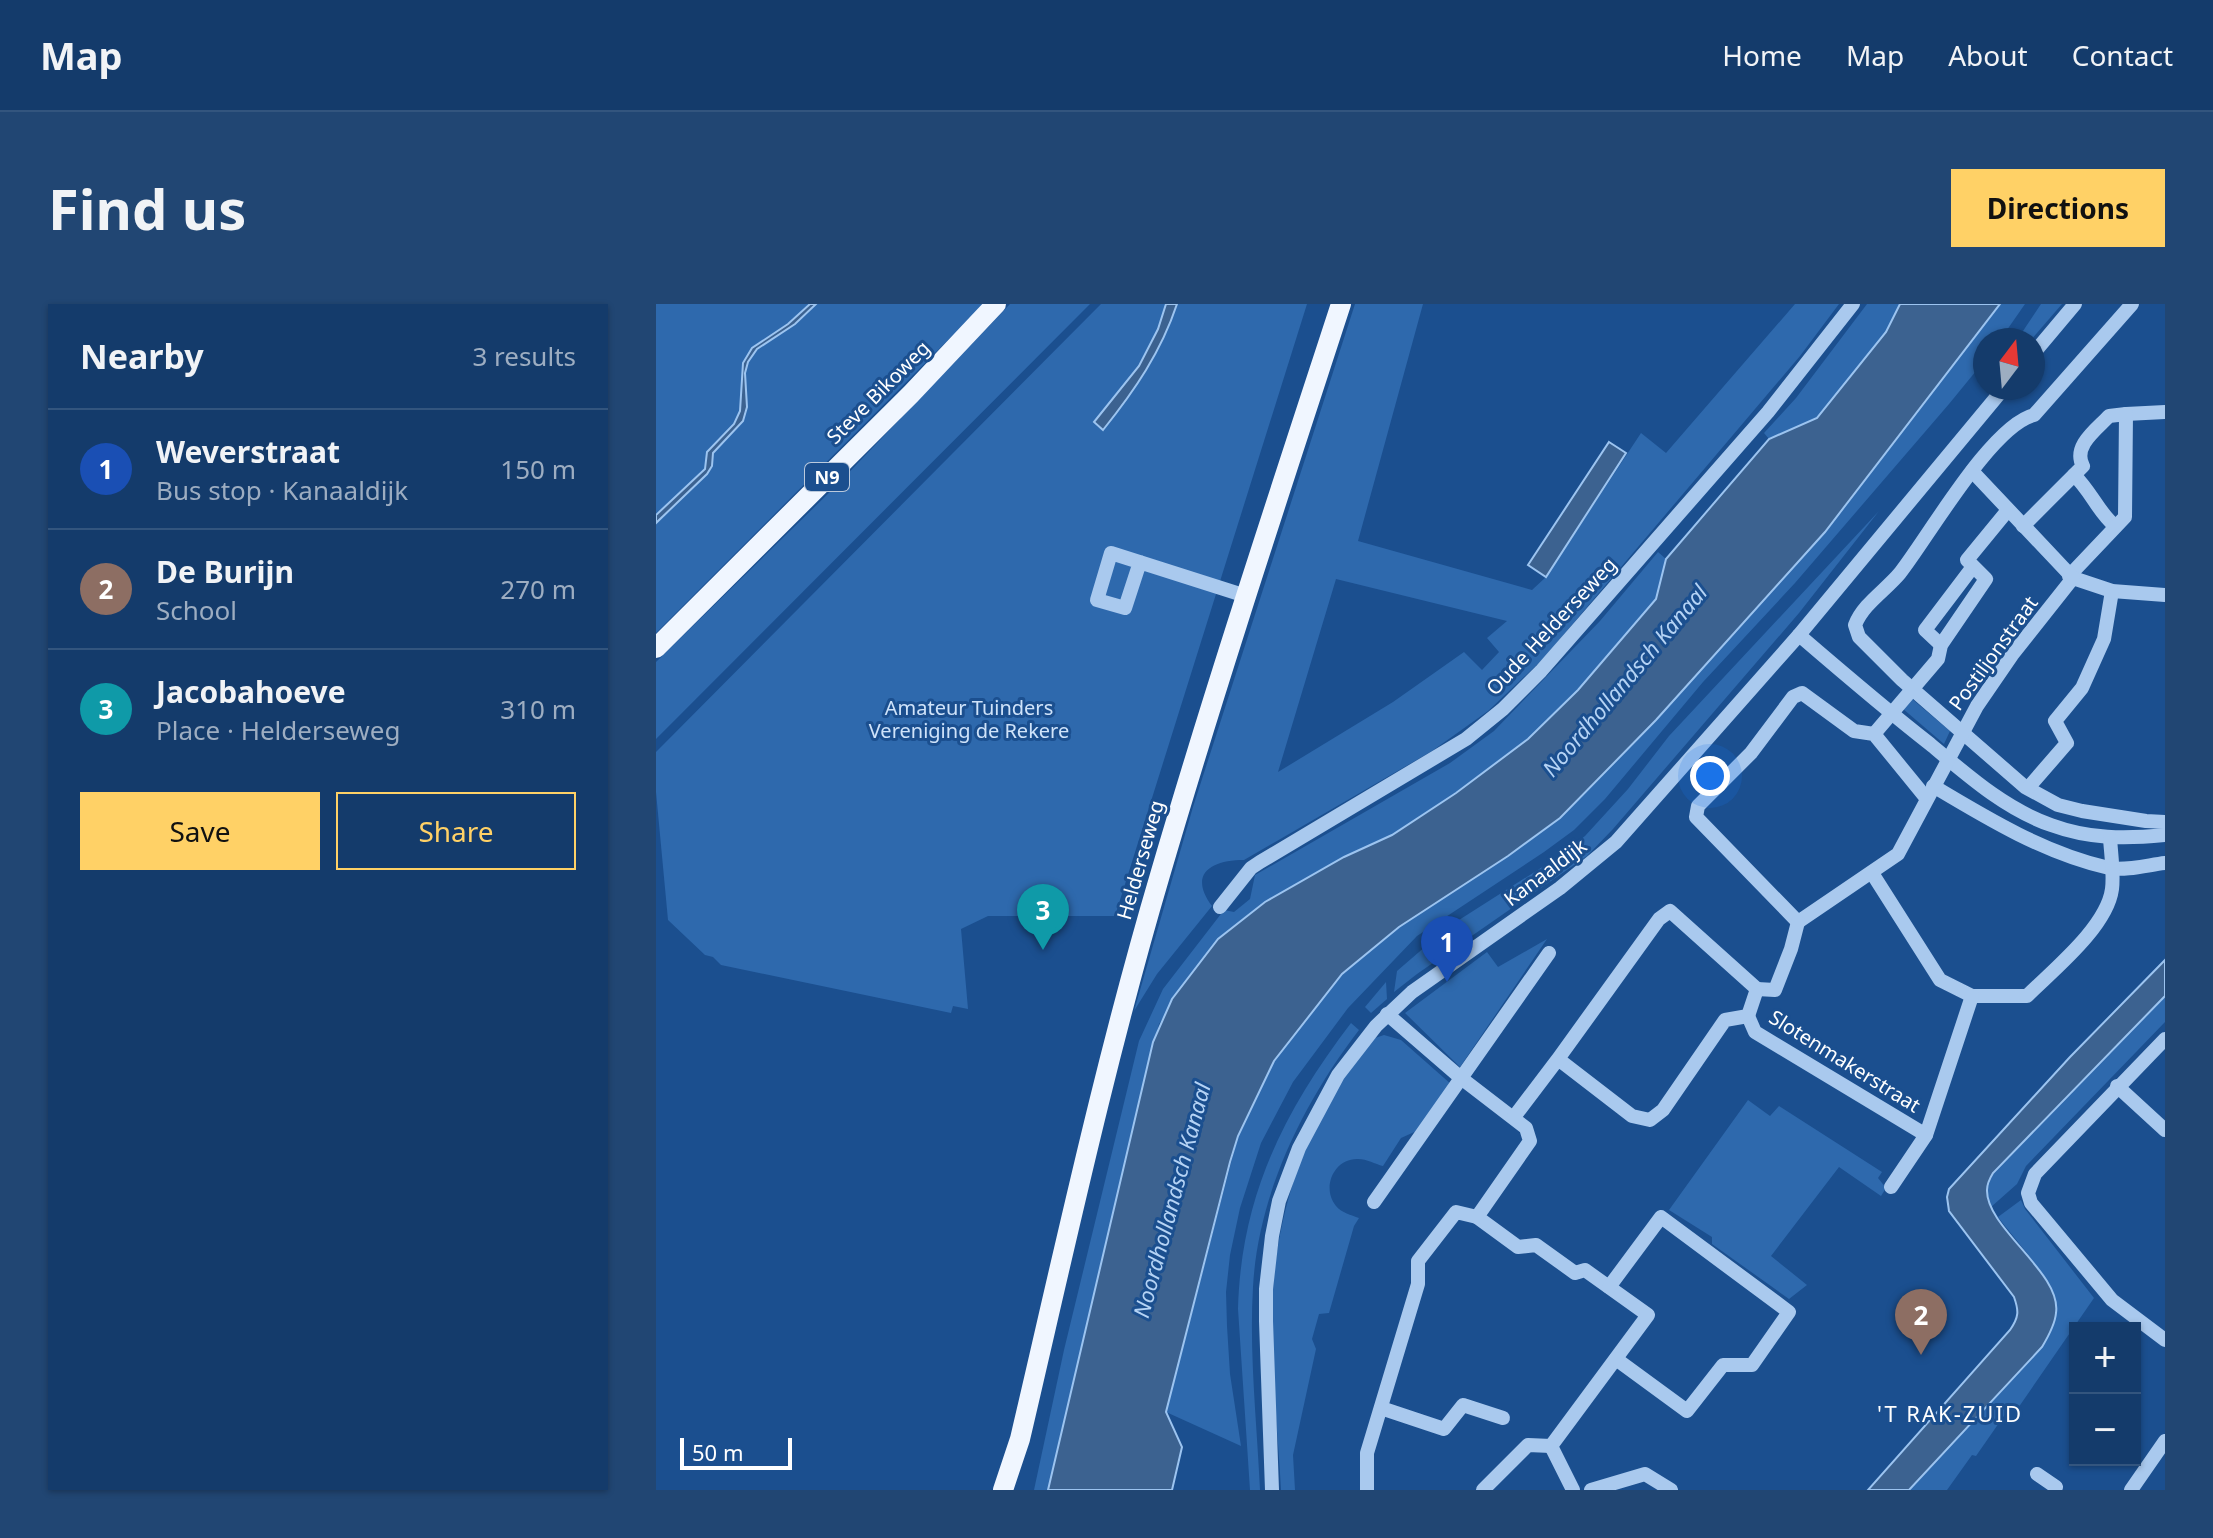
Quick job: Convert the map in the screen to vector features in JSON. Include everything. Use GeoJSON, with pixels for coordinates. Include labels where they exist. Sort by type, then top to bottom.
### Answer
{"type":"FeatureCollection","features":[{"type":"Feature","properties":{"kind":"main road","name":"Steve Bikoweg"},"geometry":{"type":"LineString","coordinates":[[656,648],[911,394],[996,304]]}},
{"type":"Feature","properties":{"kind":"main road","name":"Helderseweg"},"geometry":{"type":"LineString","coordinates":[[1003,1490],[1020,1439],[1112,1049],[1159,877],[1341,304]]}},
{"type":"Feature","properties":{"kind":"main road","name":"Helderseweg"},"geometry":{"type":"LineString","coordinates":[[1013,1490],[1020,1439]]}},
{"type":"Feature","properties":{"kind":"street","name":"Oude Helderseweg"},"geometry":{"type":"LineString","coordinates":[[1220,907],[1251,868],[1442,755],[1503,709],[1541,671],[1768,412],[1853,304]]}},
{"type":"Feature","properties":{"kind":"street"},"geometry":{"type":"LineString","coordinates":[[2045,340],[2075,304]]}},
{"type":"Feature","properties":{"kind":"street"},"geometry":{"type":"LineString","coordinates":[[2132,304],[2034,415],[2021,418],[1972,471],[1899,574],[1859,616],[1855,625],[1859,637],[1912,689],[2028,788],[2058,805],[2082,811],[2165,822]]}},
{"type":"Feature","properties":{"kind":"street","name":"Kanaaldijk"},"geometry":{"type":"LineString","coordinates":[[1272,1490],[1266,1289],[1272,1236],[1279,1201],[1299,1148],[1324,1098],[1355,1051],[1387,1014],[1412,992],[1536,906],[1606,851],[1799,635],[1994,400]]}},
{"type":"Feature","properties":{"kind":"street"},"geometry":{"type":"LineString","coordinates":[[2023,526],[2083,466],[2081,446],[2109,416],[2165,412]]}},
{"type":"Feature","properties":{"kind":"street","name":"Postiljonstraat"},"geometry":{"type":"LineString","coordinates":[[1798,922],[1898,854],[1962,731],[2012,655],[2071,577],[2125,517],[2126,414]]}},
{"type":"Feature","properties":{"kind":"street"},"geometry":{"type":"LineString","coordinates":[[1972,471],[2071,577],[2112,591],[2165,595]]}},
{"type":"Feature","properties":{"kind":"street"},"geometry":{"type":"LineString","coordinates":[[2074,475],[2093,497],[2104,517],[2115,526]]}},
{"type":"Feature","properties":{"kind":"street","name":"Postiljonstraat"},"geometry":{"type":"LineString","coordinates":[[1874,734],[1938,659],[1941,645],[1986,579],[1967,560],[2008,510]]}},
{"type":"Feature","properties":{"kind":"street"},"geometry":{"type":"LineString","coordinates":[[1140,562],[1246,596]]}},
{"type":"Feature","properties":{"kind":"street","name":"Postiljonstraat"},"geometry":{"type":"LineString","coordinates":[[1941,645],[1925,630],[1972,568]]}},
{"type":"Feature","properties":{"kind":"street"},"geometry":{"type":"LineString","coordinates":[[2028,788],[2067,743],[2055,721],[2082,688],[2104,639],[2112,591]]}},
{"type":"Feature","properties":{"kind":"street"},"geometry":{"type":"LineString","coordinates":[[1799,635],[1891,713],[2007,804],[2058,828],[2110,838],[2165,835]]}},
{"type":"Feature","properties":{"kind":"street"},"geometry":{"type":"LineString","coordinates":[[1514,1117],[1659,919],[1670,911],[1757,989],[1775,990],[1798,922],[1696,817],[1698,806],[1751,753],[1793,697],[1802,693],[1854,731],[1874,734],[1930,793],[2012,832],[2112,868],[2165,863]]}},
{"type":"Feature","properties":{"kind":"street"},"geometry":{"type":"LineString","coordinates":[[1872,873],[1940,980],[1972,996],[2027,996],[2070,955],[2103,915],[2112,890],[2110,838]]}},
{"type":"Feature","properties":{"kind":"street"},"geometry":{"type":"LineString","coordinates":[[1374,1202],[1549,953]]}},
{"type":"Feature","properties":{"kind":"street"},"geometry":{"type":"LineString","coordinates":[[1558,1059],[1632,1116],[1650,1120],[1663,1110],[1725,1020],[1748,1016],[1757,989]]}},
{"type":"Feature","properties":{"kind":"street","name":"Slotenmakerstraat"},"geometry":{"type":"LineString","coordinates":[[1891,1187],[1926,1135],[1972,996]]}},
{"type":"Feature","properties":{"kind":"street"},"geometry":{"type":"LineString","coordinates":[[1387,1014],[1461,1078],[1526,1128],[1530,1141],[1477,1217]]}},
{"type":"Feature","properties":{"kind":"street","name":"Slotenmakerstraat"},"geometry":{"type":"LineString","coordinates":[[1748,1016],[1755,1032],[1926,1135]]}},
{"type":"Feature","properties":{"kind":"street"},"geometry":{"type":"LineString","coordinates":[[2165,1039],[2035,1174],[2028,1193],[2031,1203],[2112,1300],[2165,1340]]}},
{"type":"Feature","properties":{"kind":"street"},"geometry":{"type":"LineString","coordinates":[[2117,1086],[2165,1130]]}},
{"type":"Feature","properties":{"kind":"street"},"geometry":{"type":"LineString","coordinates":[[1367,1490],[1367,1453],[1418,1284],[1418,1261],[1456,1212],[1477,1217],[1518,1247],[1536,1245],[1575,1273],[1585,1270],[1648,1315],[1551,1446]]}},
{"type":"Feature","properties":{"kind":"street"},"geometry":{"type":"LineString","coordinates":[[1609,1287],[1661,1217],[1789,1312],[1752,1365],[1723,1365],[1687,1411],[1616,1359]]}},
{"type":"Feature","properties":{"kind":"street"},"geometry":{"type":"LineString","coordinates":[[1381,1408],[1444,1429],[1463,1405],[1503,1418]]}},
{"type":"Feature","properties":{"kind":"street"},"geometry":{"type":"LineString","coordinates":[[2131,1490],[2165,1441]]}},
{"type":"Feature","properties":{"kind":"street"},"geometry":{"type":"LineString","coordinates":[[1483,1490],[1528,1445],[1551,1446]]}},
{"type":"Feature","properties":{"kind":"street"},"geometry":{"type":"LineString","coordinates":[[1551,1446],[1573,1490]]}},
{"type":"Feature","properties":{"kind":"street"},"geometry":{"type":"LineString","coordinates":[[1591,1490],[1645,1474],[1671,1490]]}},
{"type":"Feature","properties":{"kind":"street"},"geometry":{"type":"LineString","coordinates":[[2037,1474],[2057,1489]]}},
{"type":"Feature","properties":{"kind":"green space"},"geometry":{"type":"Polygon","coordinates":[[[656,304],[984,304],[656,633],[656,304]]]}},
{"type":"Feature","properties":{"kind":"green space"},"geometry":{"type":"Polygon","coordinates":[[[1010,304],[1090,304],[656,739],[656,662],[836,486],[1010,304]]]}},
{"type":"Feature","properties":{"kind":"green space","name":"Amateur Tuinders Vereniging de Rekere"},"geometry":{"type":"Polygon","coordinates":[[[1101,304],[1307,304],[1115,916],[988,916],[961,929],[968,1009],[953,1006],[951,1013],[721,965],[713,957],[705,955],[668,920],[656,792],[656,752],[1101,304]]]}},
{"type":"Feature","properties":{"kind":"green space"},"geometry":{"type":"Polygon","coordinates":[[[1355,304],[1423,304],[1358,541],[1532,590],[1546,577],[1641,433],[1666,453],[1795,304],[1839,304],[1800,356],[1543,659],[1488,711],[1432,751],[1244,860],[1222,863],[1207,871],[1202,885],[1212,906],[1157,974],[1134,1011],[1193,807],[1355,304]],[[1336,579],[1278,772],[1393,702],[1464,652],[1482,670],[1499,652],[1487,638],[1507,621],[1336,579]]]}},
{"type":"Feature","properties":{"kind":"green space"},"geometry":{"type":"Polygon","coordinates":[[[1867,304],[1900,304],[1886,332],[1817,418],[1769,439],[1764,433],[1796,398],[1867,304]]]}},
{"type":"Feature","properties":{"kind":"green space"},"geometry":{"type":"Polygon","coordinates":[[[2000,304],[2025,304],[2008,328],[1982,328],[2000,304]]]}},
{"type":"Feature","properties":{"kind":"green space"},"geometry":{"type":"Polygon","coordinates":[[[2041,304],[2062,304],[2041,328],[2025,328],[2041,304]]]}},
{"type":"Feature","properties":{"kind":"green space"},"geometry":{"type":"Polygon","coordinates":[[[1973,339],[1973,375],[1795,583],[1703,682],[1605,799],[1574,830],[1544,852],[1417,936],[1348,1008],[1293,1082],[1261,1143],[1240,1208],[1226,1292],[1230,1374],[1241,1446],[1166,1412],[1238,1136],[1274,1061],[1302,1023],[1342,974],[1399,927],[1560,818],[1656,720],[1825,532],[1973,339]]]}},
{"type":"Feature","properties":{"kind":"green space"},"geometry":{"type":"Polygon","coordinates":[[[1879,511],[1799,613],[1587,856],[1394,992],[1397,971],[1448,927],[1558,857],[1585,836],[1628,789],[1669,736],[1879,511]]]}},
{"type":"Feature","properties":{"kind":"green space"},"geometry":{"type":"Polygon","coordinates":[[[1658,552],[1666,559],[1656,599],[1578,690],[1528,739],[1456,793],[1392,835],[1344,857],[1265,902],[1218,939],[1159,1024],[1048,1490],[1034,1490],[1064,1350],[1139,1041],[1163,989],[1224,910],[1234,912],[1250,899],[1255,875],[1450,763],[1494,731],[1600,621],[1658,552]]]}},
{"type":"Feature","properties":{"kind":"green space"},"geometry":{"type":"Polygon","coordinates":[[[1912,699],[1950,731],[1944,744],[1902,708],[1912,699]]]}},
{"type":"Feature","properties":{"kind":"green space"},"geometry":{"type":"Polygon","coordinates":[[[1547,939],[1460,1067],[1405,1013],[1487,952],[1498,967],[1547,939]]]}},
{"type":"Feature","properties":{"kind":"green space"},"geometry":{"type":"Polygon","coordinates":[[[1386,982],[1387,999],[1371,1013],[1365,1007],[1386,982]]]}},
{"type":"Feature","properties":{"kind":"green space"},"geometry":{"type":"Polygon","coordinates":[[[2165,996],[2165,1022],[2026,1166],[2017,1184],[1991,1207],[1986,1192],[1993,1173],[2165,996]]]}},
{"type":"Feature","properties":{"kind":"green space"},"geometry":{"type":"Polygon","coordinates":[[[1351,1023],[1359,1030],[1302,1119],[1274,1184],[1264,1218],[1257,1252],[1252,1312],[1260,1490],[1250,1490],[1238,1309],[1248,1229],[1257,1192],[1287,1122],[1351,1023]]]}},
{"type":"Feature","properties":{"kind":"green space"},"geometry":{"type":"Polygon","coordinates":[[[1384,1035],[1401,1040],[1452,1085],[1421,1129],[1401,1138],[1383,1166],[1361,1159],[1350,1160],[1342,1163],[1332,1175],[1330,1191],[1336,1206],[1359,1218],[1329,1313],[1319,1314],[1312,1339],[1316,1349],[1293,1455],[1295,1490],[1281,1490],[1272,1312],[1276,1262],[1286,1209],[1302,1158],[1324,1109],[1355,1061],[1375,1038],[1384,1035]]]}},
{"type":"Feature","properties":{"kind":"green space"},"geometry":{"type":"Polygon","coordinates":[[[1748,1100],[1770,1116],[1779,1106],[1882,1172],[1878,1178],[1886,1188],[1881,1196],[1839,1167],[1771,1256],[1807,1285],[1789,1299],[1712,1244],[1712,1237],[1669,1210],[1748,1100]]]}},
{"type":"Feature","properties":{"kind":"green space"},"geometry":{"type":"Polygon","coordinates":[[[2021,1200],[2094,1298],[2077,1322],[2069,1322],[2069,1334],[2016,1411],[2008,1410],[1976,1456],[1972,1455],[1947,1490],[1909,1490],[2042,1347],[2053,1326],[2056,1313],[2051,1290],[1998,1217],[2021,1200]]]}},
{"type":"Feature","properties":{"kind":"water"},"geometry":{"type":"Polygon","coordinates":[[[810,304],[816,304],[795,324],[757,349],[745,373],[747,407],[743,421],[713,453],[712,466],[707,474],[656,523],[656,515],[705,469],[707,452],[734,424],[740,411],[743,363],[752,348],[788,324],[810,304]]]}},
{"type":"Feature","properties":{"kind":"water"},"geometry":{"type":"Polygon","coordinates":[[[1166,304],[1177,304],[1155,354],[1103,430],[1094,422],[1139,366],[1158,329],[1166,304]]]}},
{"type":"Feature","properties":{"kind":"water","name":"Noordhollandsch Kanaal"},"geometry":{"type":"Polygon","coordinates":[[[1900,304],[2000,304],[1982,328],[1973,328],[1973,339],[1825,532],[1656,720],[1560,818],[1399,927],[1342,974],[1274,1061],[1238,1136],[1230,1162],[1166,1412],[1182,1447],[1172,1490],[1048,1490],[1153,1042],[1172,999],[1218,939],[1265,902],[1344,857],[1392,835],[1456,793],[1528,739],[1578,690],[1656,599],[1666,559],[1769,439],[1817,418],[1886,332],[1900,304]]]}},
{"type":"Feature","properties":{"kind":"water"},"geometry":{"type":"Polygon","coordinates":[[[1609,442],[1626,453],[1546,577],[1528,565],[1609,442]]]}},
{"type":"Feature","properties":{"kind":"water"},"geometry":{"type":"Polygon","coordinates":[[[2165,960],[2165,996],[1993,1173],[1988,1183],[1990,1205],[1998,1220],[2048,1282],[2055,1298],[2056,1313],[2047,1339],[1909,1490],[1868,1490],[2010,1330],[2017,1318],[2014,1297],[1949,1211],[1949,1189],[2070,1057],[2165,960]]]}},
{"type":"Feature","properties":{"kind":"place","name":"Jacobahoeve"},"geometry":{"type":"Point","coordinates":[1043,950]}},
{"type":"Feature","properties":{"kind":"place","name":"Weverstraat"},"geometry":{"type":"Point","coordinates":[1447,982]}},
{"type":"Feature","properties":{"kind":"place","name":"De Burijn"},"geometry":{"type":"Point","coordinates":[1921,1355]}},
{"type":"Feature","properties":{"kind":"district","name":"'T RAK-ZUID"},"geometry":{"type":"Point","coordinates":[1950,1413]}}]}
